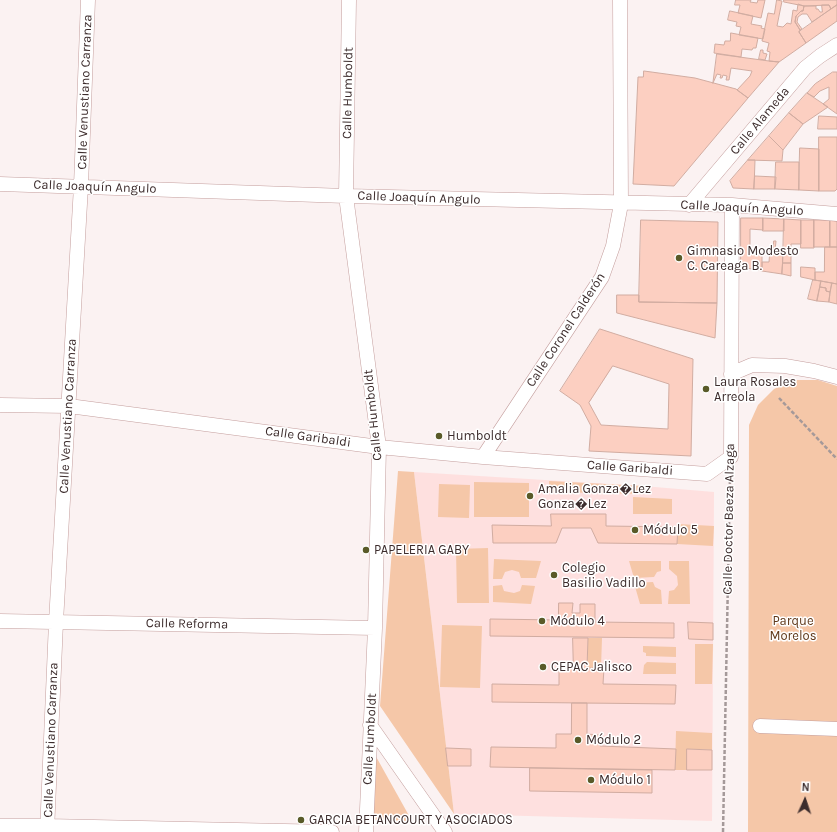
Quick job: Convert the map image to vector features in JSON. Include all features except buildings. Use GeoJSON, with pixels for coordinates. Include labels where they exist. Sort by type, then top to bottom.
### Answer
{"type":"FeatureCollection","features":[{"type":"Feature","properties":{"kind":"street","name":"Calle Venustiano Carranza"},"geometry":{"type":"LineString","coordinates":[[47,829],[56,622],[81,186],[88,0]]}},
{"type":"Feature","properties":{"kind":"street","name":"Calle Humboldt"},"geometry":{"type":"LineString","coordinates":[[349,0],[346,196],[379,447],[375,628],[366,832]]}},
{"type":"Feature","properties":{"kind":"street","name":"Calle Coronel Calderón"},"geometry":{"type":"LineString","coordinates":[[483,457],[602,277],[613,246],[621,204],[620,0]]}},
{"type":"Feature","properties":{"kind":"street","name":"Calle Alameda"},"geometry":{"type":"LineString","coordinates":[[689,205],[805,68],[837,45]]}},
{"type":"Feature","properties":{"kind":"street","name":"Calle Joaquín Angulo"},"geometry":{"type":"LineString","coordinates":[[0,184],[621,204],[732,205],[837,214]]}},
{"type":"Feature","properties":{"kind":"street","name":"Calle Doctor Baeza Alzaga"},"geometry":{"type":"LineString","coordinates":[[731,457],[732,205]]}},
{"type":"Feature","properties":{"kind":"street"},"geometry":{"type":"LineString","coordinates":[[731,374],[741,368],[752,365],[785,366],[837,377]]}},
{"type":"Feature","properties":{"kind":"street","name":"Calle Garibaldi"},"geometry":{"type":"LineString","coordinates":[[0,405],[69,406],[379,447],[483,457],[707,474],[731,457]]}},
{"type":"Feature","properties":{"kind":"street","name":"Calle Reforma"},"geometry":{"type":"LineString","coordinates":[[0,621],[375,628]]}},
{"type":"Feature","properties":{"kind":"street"},"geometry":{"type":"LineString","coordinates":[[370,725],[445,832]]}},
{"type":"Feature","properties":{"kind":"street"},"geometry":{"type":"LineString","coordinates":[[760,726],[837,729]]}},
{"type":"Feature","properties":{"kind":"street"},"geometry":{"type":"LineString","coordinates":[[0,826],[47,829],[332,832]]}},
{"type":"Feature","properties":{"kind":"path"},"geometry":{"type":"LineString","coordinates":[[779,398],[837,460]]}},
{"type":"Feature","properties":{"kind":"path","name":"Calle Doctor Baeza Alzaga"},"geometry":{"type":"LineString","coordinates":[[723,832],[731,457]]}},
{"type":"Feature","properties":{"kind":"shaded area"},"geometry":{"type":"Polygon","coordinates":[[[414,472],[643,486],[714,492],[712,821],[454,814],[414,472]]]}},
{"type":"Feature","properties":{"kind":"green space","name":"Parque Morelos"},"geometry":{"type":"Polygon","coordinates":[[[794,380],[818,380],[837,386],[837,832],[748,832],[749,425],[758,405],[774,389],[794,380]]]}},
{"type":"Feature","properties":{"kind":"green space"},"geometry":{"type":"Polygon","coordinates":[[[398,471],[414,472],[454,814],[380,706],[398,471]]]}},
{"type":"Feature","properties":{"kind":"green space"},"geometry":{"type":"Polygon","coordinates":[[[549,481],[643,486],[644,494],[549,492],[549,481]]]}},
{"type":"Feature","properties":{"kind":"green space"},"geometry":{"type":"Polygon","coordinates":[[[474,482],[529,483],[529,517],[474,517],[474,482]]]}},
{"type":"Feature","properties":{"kind":"green space"},"geometry":{"type":"Polygon","coordinates":[[[439,484],[470,485],[469,518],[438,517],[439,484]]]}},
{"type":"Feature","properties":{"kind":"green space"},"geometry":{"type":"Polygon","coordinates":[[[633,497],[672,499],[672,514],[633,514],[633,497]]]}},
{"type":"Feature","properties":{"kind":"green space"},"geometry":{"type":"Polygon","coordinates":[[[678,524],[714,526],[713,546],[677,544],[678,524]]]}},
{"type":"Feature","properties":{"kind":"green space"},"geometry":{"type":"Polygon","coordinates":[[[488,548],[489,603],[457,603],[456,549],[488,548]]]}},
{"type":"Feature","properties":{"kind":"green space"},"geometry":{"type":"Polygon","coordinates":[[[494,559],[541,561],[536,578],[521,578],[519,572],[512,570],[505,572],[502,579],[493,579],[494,559]]]}},
{"type":"Feature","properties":{"kind":"green space"},"geometry":{"type":"Polygon","coordinates":[[[629,561],[661,561],[661,571],[657,572],[654,577],[634,578],[629,561]]]}},
{"type":"Feature","properties":{"kind":"green space"},"geometry":{"type":"Polygon","coordinates":[[[669,561],[689,561],[690,604],[668,604],[669,591],[674,590],[678,585],[677,576],[669,569],[669,561]]]}},
{"type":"Feature","properties":{"kind":"green space"},"geometry":{"type":"Polygon","coordinates":[[[653,582],[655,587],[661,590],[662,604],[640,604],[634,583],[653,582]]]}},
{"type":"Feature","properties":{"kind":"green space"},"geometry":{"type":"Polygon","coordinates":[[[502,585],[504,591],[514,593],[520,591],[522,585],[535,586],[531,604],[493,602],[493,586],[502,585]]]}},
{"type":"Feature","properties":{"kind":"green space"},"geometry":{"type":"Polygon","coordinates":[[[442,625],[482,626],[480,688],[440,687],[442,625]]]}},
{"type":"Feature","properties":{"kind":"green space"},"geometry":{"type":"Polygon","coordinates":[[[588,638],[602,638],[601,668],[587,668],[588,638]]]}},
{"type":"Feature","properties":{"kind":"green space"},"geometry":{"type":"Polygon","coordinates":[[[695,644],[713,644],[712,684],[695,684],[695,644]]]}},
{"type":"Feature","properties":{"kind":"green space"},"geometry":{"type":"Polygon","coordinates":[[[643,646],[676,647],[676,657],[646,656],[646,653],[643,652],[643,646]]]}},
{"type":"Feature","properties":{"kind":"green space"},"geometry":{"type":"Polygon","coordinates":[[[647,662],[676,663],[676,674],[643,674],[644,665],[647,662]]]}},
{"type":"Feature","properties":{"kind":"green space"},"geometry":{"type":"Polygon","coordinates":[[[676,731],[712,733],[712,750],[687,749],[687,770],[675,770],[676,731]]]}},
{"type":"Feature","properties":{"kind":"green space"},"geometry":{"type":"Polygon","coordinates":[[[374,753],[412,821],[372,820],[374,753]]]}},
{"type":"Feature","properties":{"kind":"place","name":"Gimnasio Modesto C. Careaga B."},"geometry":{"type":"Point","coordinates":[679,258]}},
{"type":"Feature","properties":{"kind":"place","name":"Laura Rosales Arreola"},"geometry":{"type":"Point","coordinates":[706,389]}},
{"type":"Feature","properties":{"kind":"place","name":"Humboldt"},"geometry":{"type":"Point","coordinates":[439,436]}},
{"type":"Feature","properties":{"kind":"place","name":"Amalia Gonza�Lez Gonza�Lez"},"geometry":{"type":"Point","coordinates":[530,496]}},
{"type":"Feature","properties":{"kind":"place","name":"Módulo 5"},"geometry":{"type":"Point","coordinates":[635,530]}},
{"type":"Feature","properties":{"kind":"place","name":"PAPELERIA GABY"},"geometry":{"type":"Point","coordinates":[366,550]}},
{"type":"Feature","properties":{"kind":"place","name":"Colegio Basilio Vadillo"},"geometry":{"type":"Point","coordinates":[554,575]}},
{"type":"Feature","properties":{"kind":"place","name":"Módulo 4"},"geometry":{"type":"Point","coordinates":[542,621]}},
{"type":"Feature","properties":{"kind":"place","name":"CEPAC Jalisco"},"geometry":{"type":"Point","coordinates":[543,667]}},
{"type":"Feature","properties":{"kind":"place","name":"Módulo 2"},"geometry":{"type":"Point","coordinates":[578,740]}},
{"type":"Feature","properties":{"kind":"place","name":"Módulo 1"},"geometry":{"type":"Point","coordinates":[591,780]}},
{"type":"Feature","properties":{"kind":"place","name":"GARCIA BETANCOURT Y ASOCIADOS"},"geometry":{"type":"Point","coordinates":[301,820]}}]}
